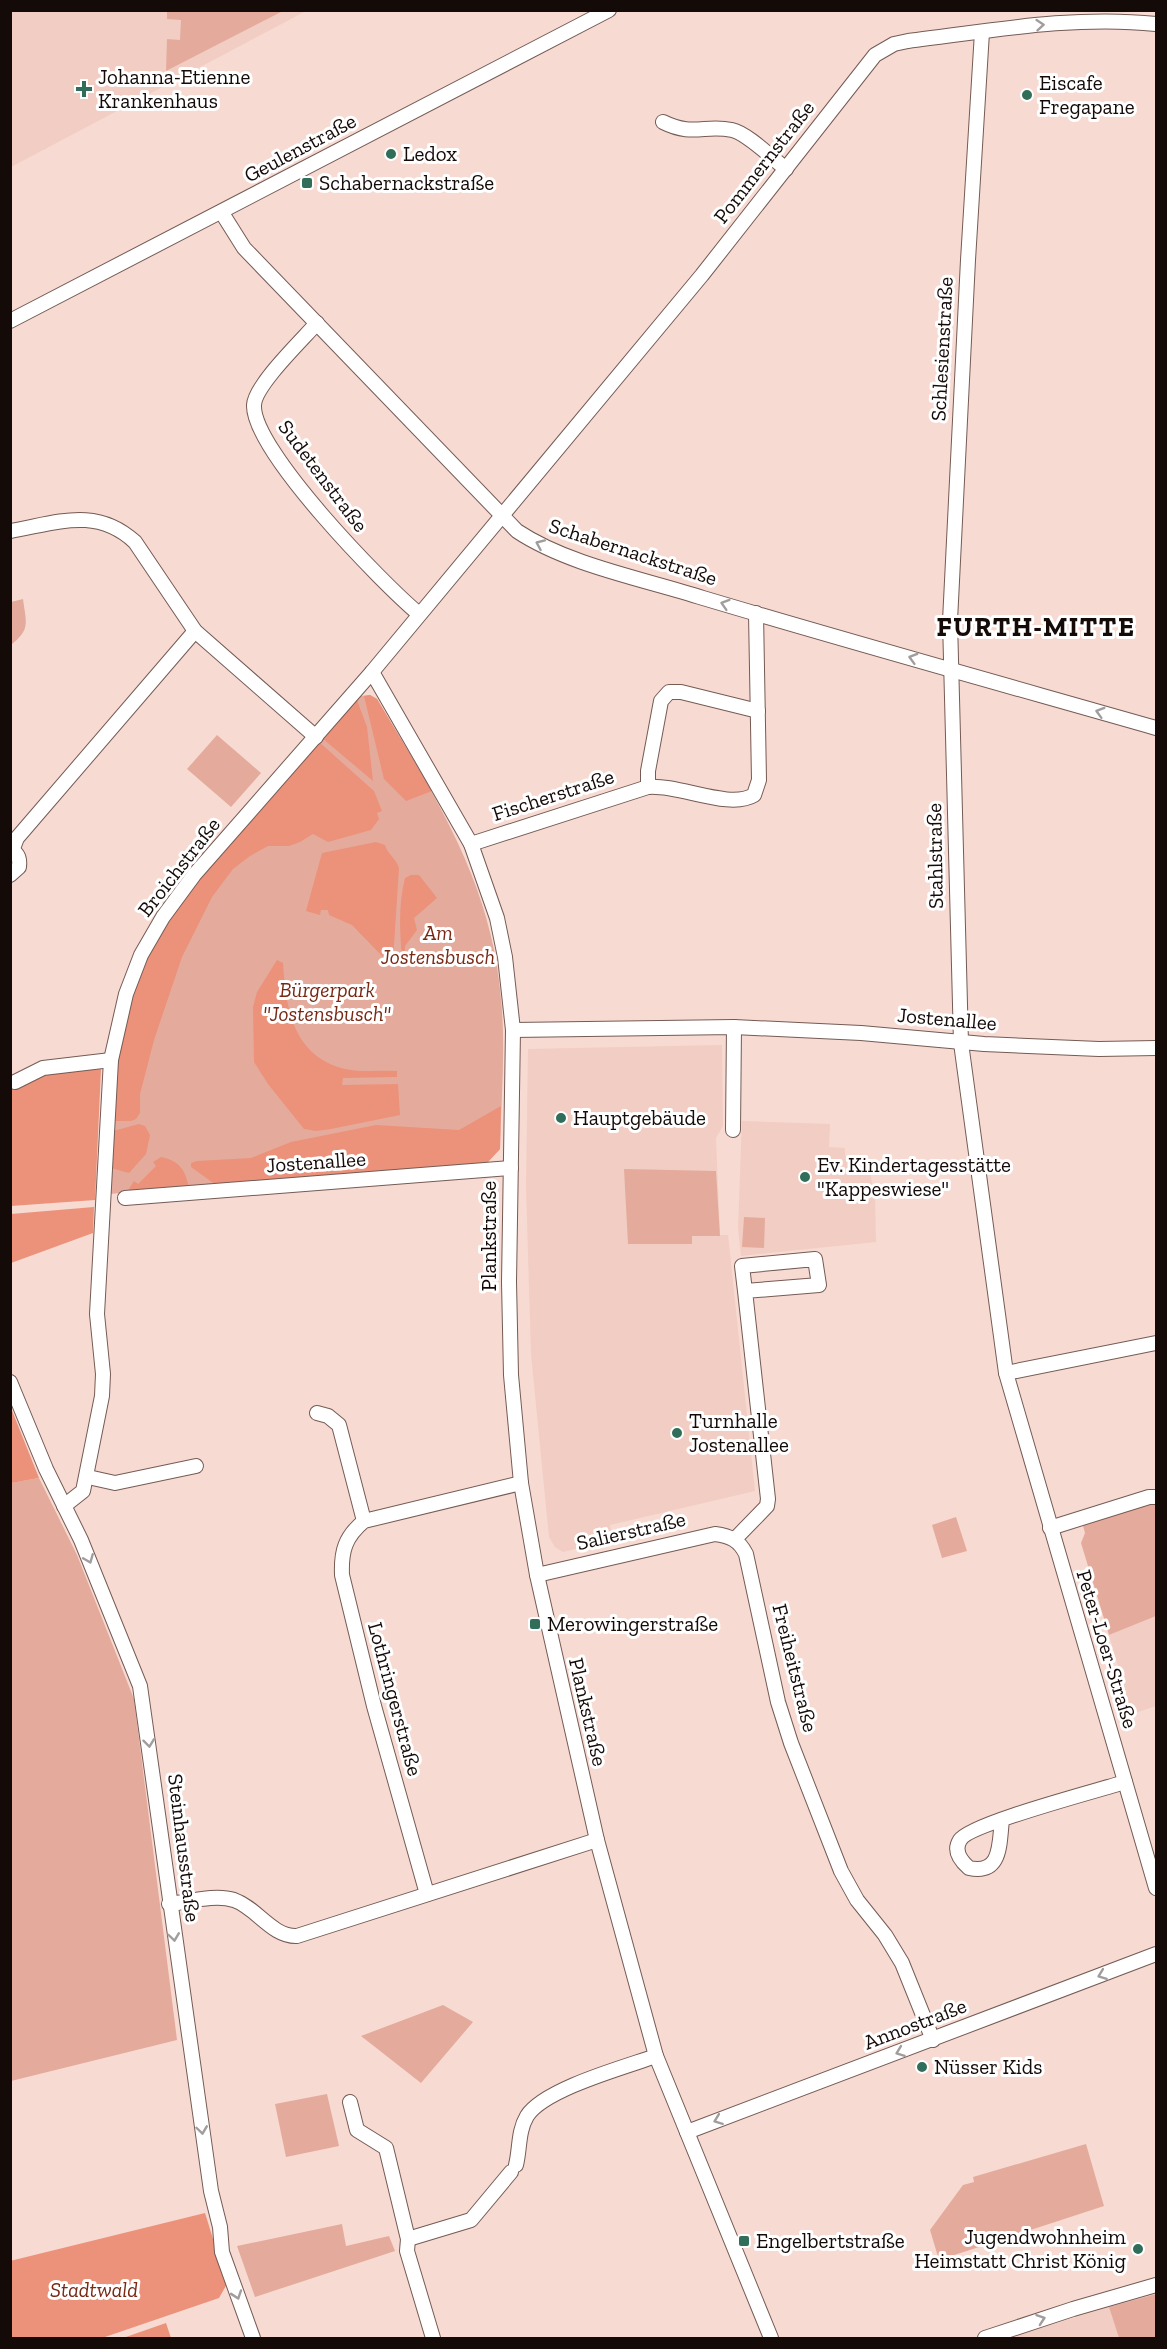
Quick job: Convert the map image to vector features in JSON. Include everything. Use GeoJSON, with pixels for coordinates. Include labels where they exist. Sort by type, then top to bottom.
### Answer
{"type":"FeatureCollection","features":[{"type":"Feature","properties":{"kind":"street","name":"Geulenstraße"},"geometry":{"type":"LineString","coordinates":[[10,321],[222,213],[605,11]]}},
{"type":"Feature","properties":{"kind":"street","name":"Pommernstraße"},"geometry":{"type":"LineString","coordinates":[[501,514],[702,274],[875,55],[894,44],[982,32],[1101,20],[1156,24]]}},
{"type":"Feature","properties":{"kind":"street","name":"Schlesienstraße"},"geometry":{"type":"LineString","coordinates":[[951,669],[954,522],[982,32]]}},
{"type":"Feature","properties":{"kind":"street"},"geometry":{"type":"LineString","coordinates":[[663,122],[685,131],[722,129],[737,131],[786,169]]}},
{"type":"Feature","properties":{"kind":"street","name":"Schabernackstraße"},"geometry":{"type":"LineString","coordinates":[[222,213],[244,248],[517,531],[536,543],[588,562],[756,613],[1156,728]]}},
{"type":"Feature","properties":{"kind":"street","name":"Sudetenstraße"},"geometry":{"type":"LineString","coordinates":[[317,323],[262,388],[254,404],[255,414],[278,456],[326,520],[384,583],[419,614]]}},
{"type":"Feature","properties":{"kind":"street","name":"Broichstraße"},"geometry":{"type":"LineString","coordinates":[[64,1506],[83,1491],[88,1477],[102,1396],[103,1374],[97,1314],[111,1060],[126,994],[141,955],[163,917],[194,875],[372,672],[501,514]]}},
{"type":"Feature","properties":{"kind":"street"},"geometry":{"type":"LineString","coordinates":[[10,531],[78,519],[108,523],[122,530],[135,542],[195,632],[316,737]]}},
{"type":"Feature","properties":{"kind":"street","name":"Fischerstraße"},"geometry":{"type":"LineString","coordinates":[[471,843],[648,787],[662,786],[737,801],[754,795],[759,780],[756,613]]}},
{"type":"Feature","properties":{"kind":"street"},"geometry":{"type":"LineString","coordinates":[[10,875],[16,872],[20,861],[11,850],[17,838],[195,632]]}},
{"type":"Feature","properties":{"kind":"street","name":"Stahlstraße"},"geometry":{"type":"LineString","coordinates":[[951,669],[961,1043]]}},
{"type":"Feature","properties":{"kind":"street"},"geometry":{"type":"LineString","coordinates":[[372,672],[471,843],[497,918],[505,957],[513,1030]]}},
{"type":"Feature","properties":{"kind":"street","name":"Fischerstraße"},"geometry":{"type":"LineString","coordinates":[[648,787],[648,771],[661,700],[669,692],[681,692],[758,711]]}},
{"type":"Feature","properties":{"kind":"street"},"geometry":{"type":"LineString","coordinates":[[733,1130],[734,1027]]}},
{"type":"Feature","properties":{"kind":"street","name":"Jostenallee"},"geometry":{"type":"LineString","coordinates":[[513,1030],[734,1027],[861,1033],[961,1043],[1099,1049],[1156,1048]]}},
{"type":"Feature","properties":{"kind":"street","name":"Plankstraße"},"geometry":{"type":"LineString","coordinates":[[513,1030],[512,1375],[521,1483],[537,1575],[597,1840],[656,2056],[771,2338]]}},
{"type":"Feature","properties":{"kind":"street","name":"Peter-Loer-Straße"},"geometry":{"type":"LineString","coordinates":[[961,1043],[1006,1373],[1156,1888]]}},
{"type":"Feature","properties":{"kind":"street"},"geometry":{"type":"LineString","coordinates":[[15,1082],[43,1068],[111,1060]]}},
{"type":"Feature","properties":{"kind":"street","name":"Jostenallee"},"geometry":{"type":"LineString","coordinates":[[125,1198],[511,1168]]}},
{"type":"Feature","properties":{"kind":"street"},"geometry":{"type":"LineString","coordinates":[[735,1539],[766,1506],[768,1499],[742,1266],[815,1259],[819,1285],[745,1292]]}},
{"type":"Feature","properties":{"kind":"street"},"geometry":{"type":"LineString","coordinates":[[1006,1373],[1156,1343]]}},
{"type":"Feature","properties":{"kind":"street","name":"Steinhausstraße"},"geometry":{"type":"LineString","coordinates":[[10,1382],[46,1470],[81,1540],[140,1686],[145,1709],[169,1904],[222,2252],[253,2338]]}},
{"type":"Feature","properties":{"kind":"street"},"geometry":{"type":"LineString","coordinates":[[318,1413],[328,1416],[339,1425],[364,1521],[521,1483]]}},
{"type":"Feature","properties":{"kind":"street"},"geometry":{"type":"LineString","coordinates":[[88,1477],[115,1483],[196,1466]]}},
{"type":"Feature","properties":{"kind":"street"},"geometry":{"type":"LineString","coordinates":[[1050,1528],[1149,1497],[1156,1497]]}},
{"type":"Feature","properties":{"kind":"street","name":"Lothringerstraße"},"geometry":{"type":"LineString","coordinates":[[364,1521],[352,1530],[344,1544],[341,1557],[342,1575],[374,1706],[427,1894]]}},
{"type":"Feature","properties":{"kind":"street","name":"Salierstraße"},"geometry":{"type":"LineString","coordinates":[[537,1575],[715,1534],[735,1539]]}},
{"type":"Feature","properties":{"kind":"street","name":"Freiheitstraße"},"geometry":{"type":"LineString","coordinates":[[735,1539],[746,1554],[778,1702],[841,1871],[857,1900],[885,1935],[902,1963],[933,2040]]}},
{"type":"Feature","properties":{"kind":"street"},"geometry":{"type":"LineString","coordinates":[[1002,1820],[1125,1782]]}},
{"type":"Feature","properties":{"kind":"street"},"geometry":{"type":"LineString","coordinates":[[169,1904],[234,1900],[282,1934],[290,1936],[597,1840]]}},
{"type":"Feature","properties":{"kind":"street","name":"Annostraße"},"geometry":{"type":"LineString","coordinates":[[687,2132],[1156,1954]]}},
{"type":"Feature","properties":{"kind":"street"},"geometry":{"type":"LineString","coordinates":[[408,2239],[471,2220],[513,2169],[522,2126],[528,2115],[544,2099],[656,2056]]}},
{"type":"Feature","properties":{"kind":"street"},"geometry":{"type":"LineString","coordinates":[[350,2102],[357,2130],[386,2148],[408,2239],[407,2251],[433,2338]]}},
{"type":"Feature","properties":{"kind":"street"},"geometry":{"type":"LineString","coordinates":[[985,2338],[1066,2311],[1156,2285]]}},
{"type":"Feature","properties":{"kind":"shaded area","name":"Johanna-Etienne Krankenhaus"},"geometry":{"type":"Polygon","coordinates":[[[11,11],[306,11],[11,167],[11,11]]]}},
{"type":"Feature","properties":{"kind":"shaded area"},"geometry":{"type":"Polygon","coordinates":[[[722,1045],[723,1126],[716,1138],[720,1235],[728,1235],[755,1491],[610,1525],[613,1540],[563,1552],[555,1547],[549,1537],[531,1354],[526,1186],[528,1049],[722,1045]]]}},
{"type":"Feature","properties":{"kind":"shaded area","name":"Ev. Kindertagesstätte \"Kappeswiese\""},"geometry":{"type":"Polygon","coordinates":[[[742,1121],[830,1124],[829,1147],[845,1148],[845,1156],[867,1156],[875,1198],[876,1242],[741,1256],[738,1228],[742,1121]]]}},
{"type":"Feature","properties":{"kind":"shaded area"},"geometry":{"type":"Polygon","coordinates":[[[1156,1616],[1156,1706],[1132,1714],[1109,1635],[1156,1616]]]}},
{"type":"Feature","properties":{"kind":"shaded area"},"geometry":{"type":"Polygon","coordinates":[[[1109,2307],[1119,2338],[1008,2338],[1070,2319],[1109,2307]]]}},
{"type":"Feature","properties":{"kind":"green space"},"geometry":{"type":"Polygon","coordinates":[[[167,10],[283,11],[166,71],[167,39],[180,40],[181,20],[167,19],[167,10]]]}},
{"type":"Feature","properties":{"kind":"green space"},"geometry":{"type":"Polygon","coordinates":[[[23,599],[26,625],[22,634],[11,645],[11,602],[23,599]]]}},
{"type":"Feature","properties":{"kind":"green space","name":"Bürgerpark \"Jostensbusch\""},"geometry":{"type":"Polygon","coordinates":[[[370,695],[377,699],[439,806],[473,879],[486,917],[501,999],[503,1055],[500,1149],[487,1163],[109,1194],[117,1055],[149,957],[199,880],[318,741],[361,696],[370,695]]]}},
{"type":"Feature","properties":{"kind":"green space"},"geometry":{"type":"Polygon","coordinates":[[[370,695],[377,699],[432,791],[406,801],[384,779],[364,696],[370,695]]]}},
{"type":"Feature","properties":{"kind":"green space"},"geometry":{"type":"Polygon","coordinates":[[[357,700],[367,727],[373,781],[322,738],[357,700]]]}},
{"type":"Feature","properties":{"kind":"green space"},"geometry":{"type":"Polygon","coordinates":[[[217,735],[261,773],[231,807],[187,769],[217,735]]]}},
{"type":"Feature","properties":{"kind":"green space"},"geometry":{"type":"Polygon","coordinates":[[[318,741],[374,791],[382,811],[377,813],[379,819],[371,830],[328,842],[313,834],[289,846],[268,846],[233,869],[212,897],[182,957],[154,1040],[140,1094],[140,1113],[136,1119],[131,1121],[113,1121],[124,1029],[131,999],[145,964],[186,896],[318,741]]]}},
{"type":"Feature","properties":{"kind":"green space"},"geometry":{"type":"Polygon","coordinates":[[[376,842],[385,845],[399,868],[393,960],[382,956],[352,925],[329,915],[328,910],[321,910],[320,915],[306,911],[322,853],[376,842]]]}},
{"type":"Feature","properties":{"kind":"green space"},"geometry":{"type":"Polygon","coordinates":[[[419,875],[437,898],[414,918],[417,930],[405,946],[405,960],[402,960],[401,898],[405,878],[419,875]]]}},
{"type":"Feature","properties":{"kind":"green space"},"geometry":{"type":"Polygon","coordinates":[[[277,960],[283,963],[286,996],[295,1027],[302,1040],[312,1052],[341,1068],[362,1071],[397,1071],[397,1077],[343,1078],[342,1085],[398,1084],[400,1115],[331,1129],[316,1131],[304,1129],[268,1084],[254,1062],[253,1007],[257,992],[277,960]]]}},
{"type":"Feature","properties":{"kind":"green space"},"geometry":{"type":"Polygon","coordinates":[[[101,1069],[95,1200],[11,1206],[10,1088],[41,1074],[101,1069]]]}},
{"type":"Feature","properties":{"kind":"green space"},"geometry":{"type":"Polygon","coordinates":[[[501,1106],[500,1149],[487,1163],[216,1185],[191,1167],[191,1163],[197,1161],[251,1158],[291,1142],[376,1125],[459,1130],[501,1106]]]}},
{"type":"Feature","properties":{"kind":"green space"},"geometry":{"type":"Polygon","coordinates":[[[139,1124],[145,1126],[150,1135],[146,1154],[129,1173],[111,1168],[113,1131],[139,1124]]]}},
{"type":"Feature","properties":{"kind":"green space"},"geometry":{"type":"Polygon","coordinates":[[[161,1157],[181,1167],[189,1187],[127,1192],[134,1181],[138,1184],[156,1166],[153,1162],[161,1157]]]}},
{"type":"Feature","properties":{"kind":"green space"},"geometry":{"type":"Polygon","coordinates":[[[624,1169],[716,1171],[720,1236],[692,1236],[692,1244],[628,1244],[624,1169]]]}},
{"type":"Feature","properties":{"kind":"green space"},"geometry":{"type":"Polygon","coordinates":[[[94,1207],[93,1233],[11,1263],[11,1214],[94,1207]]]}},
{"type":"Feature","properties":{"kind":"green space"},"geometry":{"type":"Polygon","coordinates":[[[744,1217],[765,1218],[764,1248],[742,1247],[744,1217]]]}},
{"type":"Feature","properties":{"kind":"green space"},"geometry":{"type":"Polygon","coordinates":[[[11,1408],[39,1478],[11,1483],[11,1408]]]}},
{"type":"Feature","properties":{"kind":"green space"},"geometry":{"type":"Polygon","coordinates":[[[39,1478],[77,1555],[134,1699],[177,2040],[11,2081],[10,1483],[39,1478]]]}},
{"type":"Feature","properties":{"kind":"green space"},"geometry":{"type":"Polygon","coordinates":[[[1153,1501],[1156,1503],[1156,1616],[1109,1635],[1081,1543],[1085,1533],[1082,1522],[1153,1501]]]}},
{"type":"Feature","properties":{"kind":"green space"},"geometry":{"type":"Polygon","coordinates":[[[956,1517],[967,1551],[942,1558],[932,1525],[956,1517]]]}},
{"type":"Feature","properties":{"kind":"green space"},"geometry":{"type":"Polygon","coordinates":[[[443,2005],[473,2022],[421,2083],[361,2036],[443,2005]]]}},
{"type":"Feature","properties":{"kind":"green space"},"geometry":{"type":"Polygon","coordinates":[[[327,2094],[339,2146],[286,2157],[275,2104],[327,2094]]]}},
{"type":"Feature","properties":{"kind":"green space"},"geometry":{"type":"Polygon","coordinates":[[[1086,2144],[1104,2206],[939,2260],[930,2230],[963,2185],[974,2182],[973,2177],[1086,2144]]]}},
{"type":"Feature","properties":{"kind":"green space","name":"Stadtwald"},"geometry":{"type":"Polygon","coordinates":[[[205,2213],[227,2284],[219,2298],[102,2338],[11,2338],[10,2261],[205,2213]]]}},
{"type":"Feature","properties":{"kind":"green space"},"geometry":{"type":"Polygon","coordinates":[[[342,2224],[346,2246],[389,2236],[395,2251],[255,2297],[237,2246],[342,2224]]]}},
{"type":"Feature","properties":{"kind":"green space"},"geometry":{"type":"Polygon","coordinates":[[[1156,2294],[1156,2338],[1119,2338],[1109,2307],[1156,2294]]]}},
{"type":"Feature","properties":{"kind":"green space","name":"Stadtwald"},"geometry":{"type":"Polygon","coordinates":[[[166,2323],[171,2338],[123,2338],[166,2323]]]}},
{"type":"Feature","properties":{"kind":"place","name":"Johanna-Etienne Krankenhaus"},"geometry":{"type":"Point","coordinates":[84,89]}},
{"type":"Feature","properties":{"kind":"place","name":"Eiscafe Fregapane"},"geometry":{"type":"Point","coordinates":[1027,95]}},
{"type":"Feature","properties":{"kind":"place","name":"Ledox"},"geometry":{"type":"Point","coordinates":[391,154]}},
{"type":"Feature","properties":{"kind":"place","name":"Schabernackstraße"},"geometry":{"type":"Point","coordinates":[307,183]}},
{"type":"Feature","properties":{"kind":"place","name":"Hauptgebäude"},"geometry":{"type":"Point","coordinates":[561,1118]}},
{"type":"Feature","properties":{"kind":"place","name":"Ev. Kindertagesstätte \"Kappeswiese\""},"geometry":{"type":"Point","coordinates":[805,1177]}},
{"type":"Feature","properties":{"kind":"place","name":"Turnhalle Jostenallee"},"geometry":{"type":"Point","coordinates":[677,1433]}},
{"type":"Feature","properties":{"kind":"place","name":"Merowingerstraße"},"geometry":{"type":"Point","coordinates":[535,1624]}},
{"type":"Feature","properties":{"kind":"place","name":"Nüsser Kids"},"geometry":{"type":"Point","coordinates":[922,2067]}},
{"type":"Feature","properties":{"kind":"place","name":"Engelbertstraße"},"geometry":{"type":"Point","coordinates":[744,2241]}},
{"type":"Feature","properties":{"kind":"place","name":"Jugendwohnheim Heimstatt Christ König"},"geometry":{"type":"Point","coordinates":[1138,2249]}},
{"type":"Feature","properties":{"kind":"district","name":"FURTH-MITTE"},"geometry":{"type":"Point","coordinates":[1036,627]}},
{"type":"Feature","properties":{"kind":"park label","name":"Am Jostensbusch"},"geometry":{"type":"Point","coordinates":[438,945]}}]}
